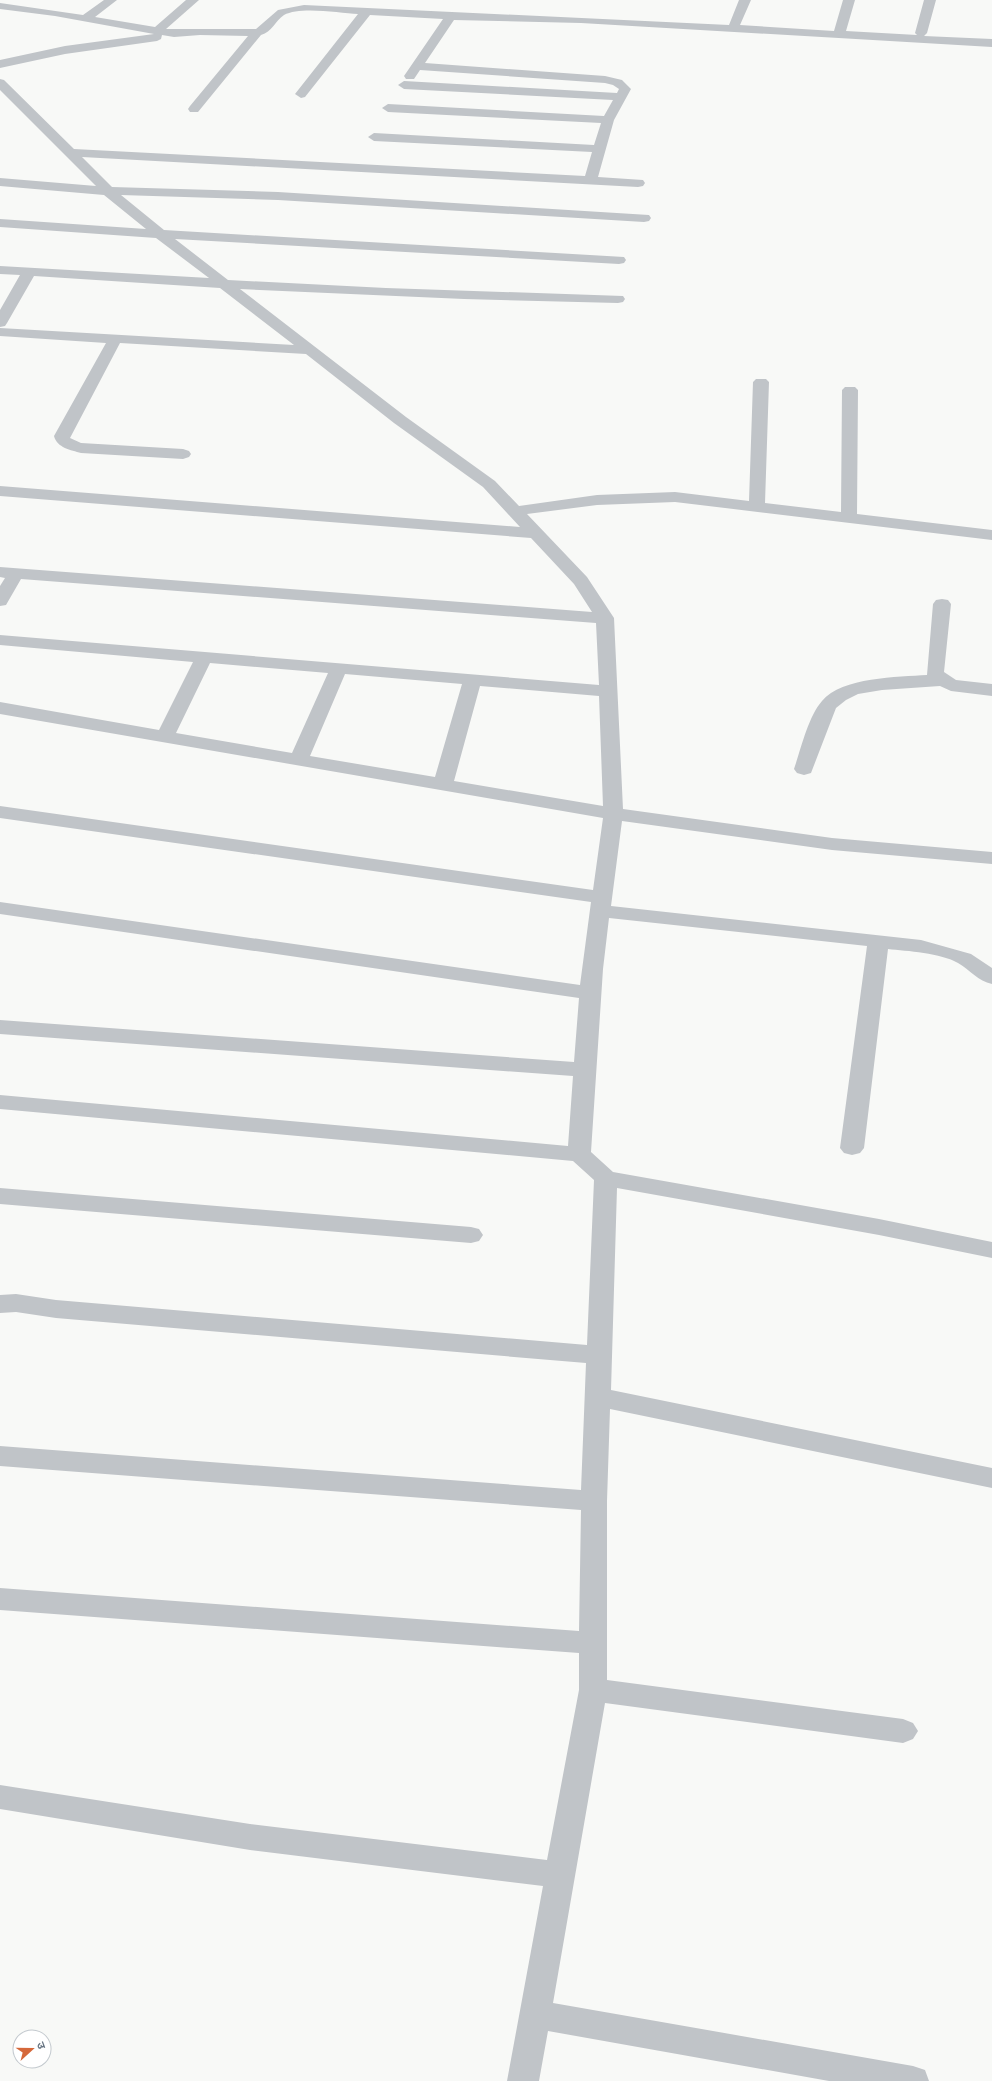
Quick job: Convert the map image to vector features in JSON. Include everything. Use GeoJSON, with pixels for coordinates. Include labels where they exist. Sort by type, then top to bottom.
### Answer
{"type":"FeatureCollection","features":[{"type":"Feature","properties":{"kind":"street"},"geometry":{"type":"LineString","coordinates":[[86,18],[111,0]]}},
{"type":"Feature","properties":{"kind":"street"},"geometry":{"type":"LineString","coordinates":[[157,31],[193,0]]}},
{"type":"Feature","properties":{"kind":"street"},"geometry":{"type":"LineString","coordinates":[[733,28],[745,0]]}},
{"type":"Feature","properties":{"kind":"street"},"geometry":{"type":"LineString","coordinates":[[839,34],[849,0]]}},
{"type":"Feature","properties":{"kind":"street"},"geometry":{"type":"LineString","coordinates":[[921,33],[930,0]]}},
{"type":"Feature","properties":{"kind":"street"},"geometry":{"type":"LineString","coordinates":[[0,6],[86,18],[174,34]]}},
{"type":"Feature","properties":{"kind":"street"},"geometry":{"type":"LineString","coordinates":[[0,64],[66,50],[174,34],[200,32],[257,33],[266,29],[276,15],[294,9],[304,8],[451,16],[581,20],[992,43]]}},
{"type":"Feature","properties":{"kind":"street"},"geometry":{"type":"LineString","coordinates":[[301,94],[366,12]]}},
{"type":"Feature","properties":{"kind":"street"},"geometry":{"type":"LineString","coordinates":[[368,152],[384,116],[451,16]]}},
{"type":"Feature","properties":{"kind":"street"},"geometry":{"type":"LineString","coordinates":[[194,108],[257,33]]}},
{"type":"Feature","properties":{"kind":"street"},"geometry":{"type":"LineString","coordinates":[[417,66],[614,80],[621,83],[625,89],[608,120],[590,181]]}},
{"type":"Feature","properties":{"kind":"street"},"geometry":{"type":"LineString","coordinates":[[0,84],[108,191],[160,234],[400,420],[489,484],[581,581],[605,618],[613,814],[600,904],[591,994],[579,1154]]}},
{"type":"Feature","properties":{"kind":"street"},"geometry":{"type":"LineString","coordinates":[[404,84],[621,97]]}},
{"type":"Feature","properties":{"kind":"street"},"geometry":{"type":"LineString","coordinates":[[384,116],[608,120]]}},
{"type":"Feature","properties":{"kind":"street"},"geometry":{"type":"LineString","coordinates":[[70,153],[368,152],[599,149]]}},
{"type":"Feature","properties":{"kind":"street"},"geometry":{"type":"LineString","coordinates":[[368,152],[590,181],[638,183]]}},
{"type":"Feature","properties":{"kind":"street"},"geometry":{"type":"LineString","coordinates":[[0,182],[108,191],[286,197],[644,218]]}},
{"type":"Feature","properties":{"kind":"street"},"geometry":{"type":"LineString","coordinates":[[0,223],[160,234],[619,260]]}},
{"type":"Feature","properties":{"kind":"street"},"geometry":{"type":"LineString","coordinates":[[0,270],[224,284],[503,298],[618,299]]}},
{"type":"Feature","properties":{"kind":"street"},"geometry":{"type":"LineString","coordinates":[[0,323],[29,272]]}},
{"type":"Feature","properties":{"kind":"street"},"geometry":{"type":"LineString","coordinates":[[0,332],[308,350]]}},
{"type":"Feature","properties":{"kind":"street"},"geometry":{"type":"LineString","coordinates":[[114,339],[62,436],[63,440],[72,446],[81,448],[183,454]]}},
{"type":"Feature","properties":{"kind":"street"},"geometry":{"type":"LineString","coordinates":[[756,506],[761,382]]}},
{"type":"Feature","properties":{"kind":"street"},"geometry":{"type":"LineString","coordinates":[[849,519],[850,390]]}},
{"type":"Feature","properties":{"kind":"street"},"geometry":{"type":"LineString","coordinates":[[0,491],[535,533]]}},
{"type":"Feature","properties":{"kind":"street"},"geometry":{"type":"LineString","coordinates":[[515,511],[597,500],[640,497],[675,497],[992,535]]}},
{"type":"Feature","properties":{"kind":"street"},"geometry":{"type":"LineString","coordinates":[[0,601],[8,572],[605,618]]}},
{"type":"Feature","properties":{"kind":"street"},"geometry":{"type":"LineString","coordinates":[[942,604],[935,674],[951,686],[992,690]]}},
{"type":"Feature","properties":{"kind":"street"},"geometry":{"type":"LineString","coordinates":[[0,640],[608,691]]}},
{"type":"Feature","properties":{"kind":"street"},"geometry":{"type":"LineString","coordinates":[[165,736],[204,657]]}},
{"type":"Feature","properties":{"kind":"street"},"geometry":{"type":"LineString","coordinates":[[299,759],[339,668]]}},
{"type":"Feature","properties":{"kind":"street"},"geometry":{"type":"LineString","coordinates":[[443,784],[473,679]]}},
{"type":"Feature","properties":{"kind":"street"},"geometry":{"type":"LineString","coordinates":[[804,769],[828,704],[841,694],[863,687],[941,680]]}},
{"type":"Feature","properties":{"kind":"street"},"geometry":{"type":"LineString","coordinates":[[0,708],[613,814],[832,844],[992,858]]}},
{"type":"Feature","properties":{"kind":"street"},"geometry":{"type":"LineString","coordinates":[[0,812],[600,904],[921,946],[964,958],[992,978]]}},
{"type":"Feature","properties":{"kind":"street"},"geometry":{"type":"LineString","coordinates":[[0,908],[591,994]]}},
{"type":"Feature","properties":{"kind":"street"},"geometry":{"type":"LineString","coordinates":[[852,1148],[878,941]]}},
{"type":"Feature","properties":{"kind":"street"},"geometry":{"type":"LineString","coordinates":[[0,1027],[585,1070]]}},
{"type":"Feature","properties":{"kind":"street"},"geometry":{"type":"LineString","coordinates":[[0,1102],[579,1154],[606,1178],[879,1227],[992,1250]]}},
{"type":"Feature","properties":{"kind":"street"},"geometry":{"type":"LineString","coordinates":[[523,2081],[593,1690],[594,1501],[606,1178]]}},
{"type":"Feature","properties":{"kind":"street"},"geometry":{"type":"LineString","coordinates":[[0,1196],[471,1235]]}},
{"type":"Feature","properties":{"kind":"street"},"geometry":{"type":"LineString","coordinates":[[0,1304],[16,1303],[56,1309],[600,1355]]}},
{"type":"Feature","properties":{"kind":"street"},"geometry":{"type":"LineString","coordinates":[[599,1397],[992,1478]]}},
{"type":"Feature","properties":{"kind":"street"},"geometry":{"type":"LineString","coordinates":[[0,1456],[594,1501]]}},
{"type":"Feature","properties":{"kind":"street"},"geometry":{"type":"LineString","coordinates":[[0,1599],[594,1643]]}},
{"type":"Feature","properties":{"kind":"street"},"geometry":{"type":"LineString","coordinates":[[593,1690],[903,1730]]}},
{"type":"Feature","properties":{"kind":"street"},"geometry":{"type":"LineString","coordinates":[[0,1797],[250,1837],[560,1875]]}},
{"type":"Feature","properties":{"kind":"street"},"geometry":{"type":"LineString","coordinates":[[534,2014],[913,2081]]}}]}
